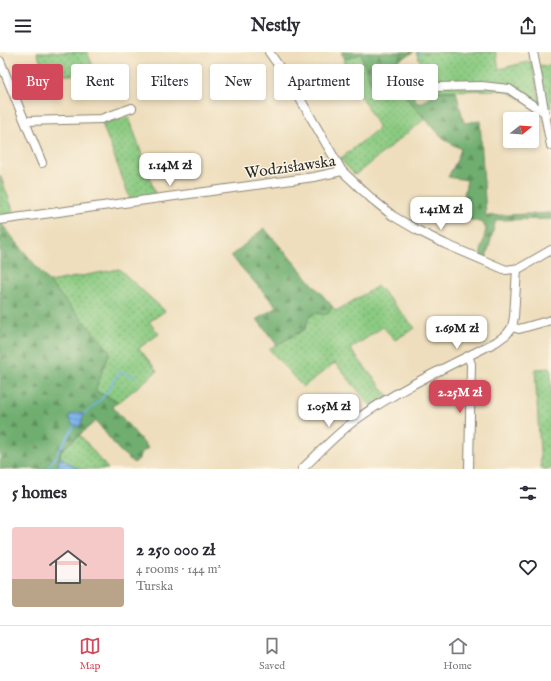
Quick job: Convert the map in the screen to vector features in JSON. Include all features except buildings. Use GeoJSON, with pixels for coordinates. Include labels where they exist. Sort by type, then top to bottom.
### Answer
{"type":"FeatureCollection","features":[{"type":"Feature","properties":{"kind":"street"},"geometry":{"type":"LineString","coordinates":[[269,52],[292,85],[342,171]]}},
{"type":"Feature","properties":{"kind":"street"},"geometry":{"type":"LineString","coordinates":[[533,52],[551,146]]}},
{"type":"Feature","properties":{"kind":"street"},"geometry":{"type":"LineString","coordinates":[[0,61],[42,164]]}},
{"type":"Feature","properties":{"kind":"street"},"geometry":{"type":"LineString","coordinates":[[438,87],[482,86],[509,89],[522,99],[544,112]]}},
{"type":"Feature","properties":{"kind":"street"},"geometry":{"type":"LineString","coordinates":[[25,121],[101,119],[132,108]]}},
{"type":"Feature","properties":{"kind":"street","name":"Wodzisławska"},"geometry":{"type":"LineString","coordinates":[[0,220],[314,177],[342,171],[388,212],[417,230],[445,244],[501,268],[510,270],[517,269]]}},
{"type":"Feature","properties":{"kind":"street"},"geometry":{"type":"LineString","coordinates":[[302,469],[335,436],[356,419],[414,383],[468,356],[507,334],[512,327],[514,317],[517,269],[551,250]]}},
{"type":"Feature","properties":{"kind":"street"},"geometry":{"type":"LineString","coordinates":[[512,327],[519,329],[551,320]]}},
{"type":"Feature","properties":{"kind":"street"},"geometry":{"type":"LineString","coordinates":[[468,356],[470,364],[469,469]]}},
{"type":"Feature","properties":{"kind":"green space"},"geometry":{"type":"Polygon","coordinates":[[[37,52],[87,52],[92,64],[71,64],[71,75],[63,75],[63,64],[41,64],[37,52]]]}},
{"type":"Feature","properties":{"kind":"green space"},"geometry":{"type":"Polygon","coordinates":[[[341,52],[414,52],[394,64],[372,64],[371,84],[361,54],[345,59],[341,52]]]}},
{"type":"Feature","properties":{"kind":"green space"},"geometry":{"type":"Polygon","coordinates":[[[416,52],[496,52],[499,69],[531,61],[542,110],[505,90],[438,91],[438,64],[422,64],[416,52]]]}},
{"type":"Feature","properties":{"kind":"green space"},"geometry":{"type":"Polygon","coordinates":[[[361,54],[372,84],[372,100],[409,100],[426,118],[355,175],[340,159],[379,128],[363,100],[364,64],[343,64],[345,59],[361,54]]]}},
{"type":"Feature","properties":{"kind":"green space"},"geometry":{"type":"Polygon","coordinates":[[[537,65],[551,66],[551,109],[547,109],[537,65]]]}},
{"type":"Feature","properties":{"kind":"green space"},"geometry":{"type":"Polygon","coordinates":[[[438,91],[456,91],[464,123],[480,121],[486,216],[551,213],[551,221],[550,219],[496,220],[486,258],[480,256],[486,229],[483,223],[452,215],[464,195],[467,180],[448,177],[461,149],[445,140],[409,100],[416,100],[417,102],[422,103],[425,100],[438,100],[438,91]]]}},
{"type":"Feature","properties":{"kind":"green space"},"geometry":{"type":"Polygon","coordinates":[[[129,117],[156,196],[130,199],[102,123],[129,117]]]}},
{"type":"Feature","properties":{"kind":"green space"},"geometry":{"type":"Polygon","coordinates":[[[0,175],[15,215],[0,217],[0,175]]]}},
{"type":"Feature","properties":{"kind":"green space"},"geometry":{"type":"Polygon","coordinates":[[[0,222],[49,282],[110,351],[95,391],[119,402],[112,406],[148,448],[140,454],[139,459],[134,463],[119,450],[96,421],[61,450],[57,469],[0,469],[0,222]]]}},
{"type":"Feature","properties":{"kind":"green space"},"geometry":{"type":"Polygon","coordinates":[[[264,228],[332,306],[329,313],[324,315],[317,312],[309,317],[305,329],[277,345],[257,319],[277,307],[231,256],[264,228]]]}},
{"type":"Feature","properties":{"kind":"green space"},"geometry":{"type":"Polygon","coordinates":[[[119,269],[165,311],[149,322],[159,334],[139,348],[157,371],[119,402],[95,391],[49,282],[119,269]]]}},
{"type":"Feature","properties":{"kind":"green space"},"geometry":{"type":"Polygon","coordinates":[[[378,286],[415,328],[395,340],[383,327],[350,349],[389,397],[372,407],[335,363],[303,387],[269,349],[305,329],[309,317],[317,312],[320,314],[329,313],[332,306],[336,311],[378,286]]]}},
{"type":"Feature","properties":{"kind":"green space"},"geometry":{"type":"Polygon","coordinates":[[[551,368],[551,469],[541,469],[535,369],[551,368]]]}},
{"type":"Feature","properties":{"kind":"green space"},"geometry":{"type":"Polygon","coordinates":[[[80,435],[108,469],[78,469],[60,457],[61,450],[80,435]]]}},
{"type":"Feature","properties":{"kind":"water"},"geometry":{"type":"Polygon","coordinates":[[[78,412],[84,414],[80,427],[74,426],[68,417],[78,412]]]}},
{"type":"Feature","properties":{"kind":"water"},"geometry":{"type":"Polygon","coordinates":[[[60,457],[78,469],[57,469],[60,457]]]}},
{"type":"Feature","properties":{"kind":"waterway"},"geometry":{"type":"LineString","coordinates":[[84,414],[104,395],[112,385],[119,372],[136,376]]}},
{"type":"Feature","properties":{"kind":"waterway"},"geometry":{"type":"LineString","coordinates":[[48,469],[74,426]]}}]}
